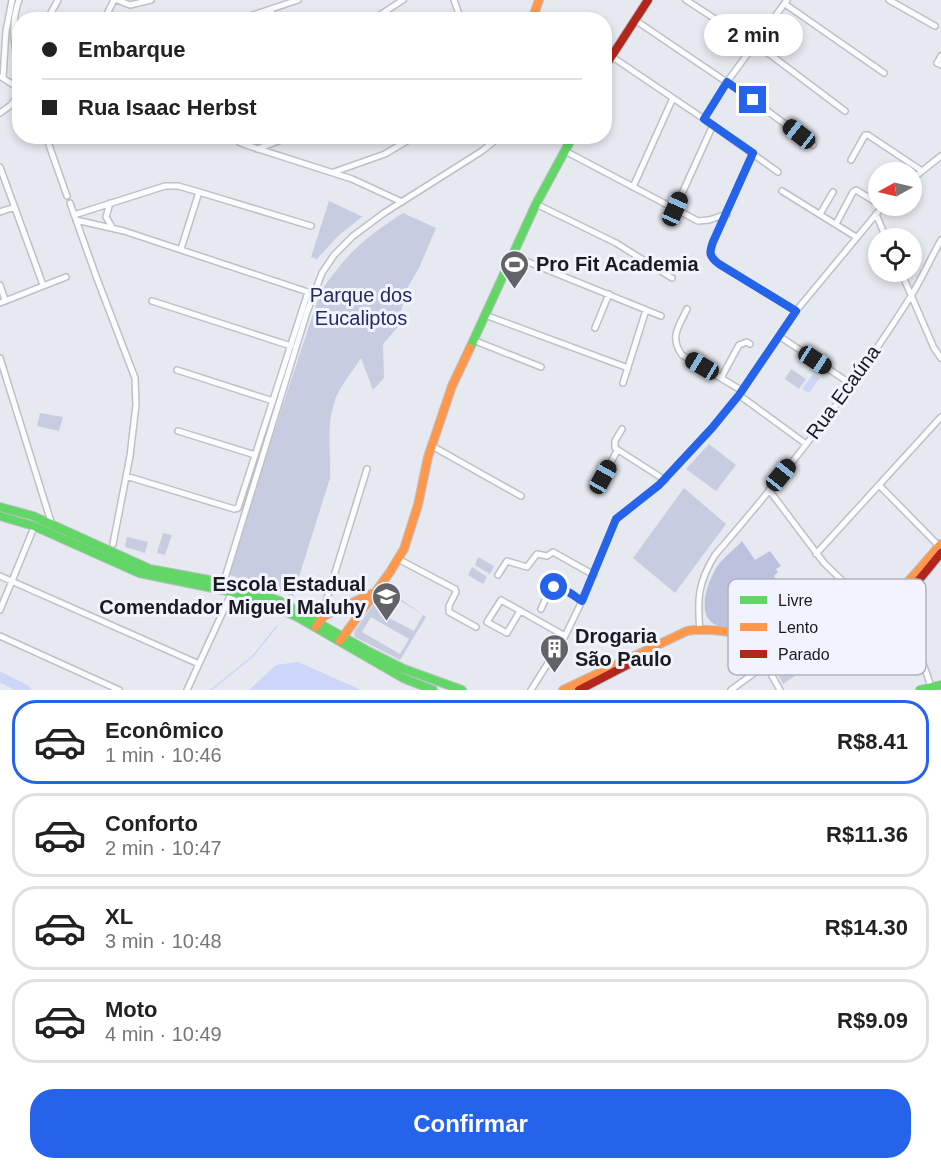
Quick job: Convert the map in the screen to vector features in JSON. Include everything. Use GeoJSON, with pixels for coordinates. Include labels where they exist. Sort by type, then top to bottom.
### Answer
{"type":"FeatureCollection","features":[{"type":"Feature","properties":{"kind":"street"},"geometry":{"type":"LineString","coordinates":[[1,77],[12,0]]}},
{"type":"Feature","properties":{"kind":"street"},"geometry":{"type":"LineString","coordinates":[[116,0],[129,5],[151,0]]}},
{"type":"Feature","properties":{"kind":"street"},"geometry":{"type":"LineString","coordinates":[[261,12],[298,0]]}},
{"type":"Feature","properties":{"kind":"street"},"geometry":{"type":"LineString","coordinates":[[384,12],[403,0]]}},
{"type":"Feature","properties":{"kind":"street"},"geometry":{"type":"LineString","coordinates":[[612,54],[648,0]]}},
{"type":"Feature","properties":{"kind":"street"},"geometry":{"type":"LineString","coordinates":[[686,0],[754,44],[845,111]]}},
{"type":"Feature","properties":{"kind":"street"},"geometry":{"type":"LineString","coordinates":[[889,0],[935,27]]}},
{"type":"Feature","properties":{"kind":"street"},"geometry":{"type":"LineString","coordinates":[[704,119],[727,82],[786,2],[884,73]]}},
{"type":"Feature","properties":{"kind":"street"},"geometry":{"type":"LineString","coordinates":[[635,20],[727,82],[813,145]]}},
{"type":"Feature","properties":{"kind":"street"},"geometry":{"type":"LineString","coordinates":[[941,56],[938,63],[941,65]]}},
{"type":"Feature","properties":{"kind":"street"},"geometry":{"type":"LineString","coordinates":[[612,57],[778,172]]}},
{"type":"Feature","properties":{"kind":"street"},"geometry":{"type":"LineString","coordinates":[[633,186],[673,98]]}},
{"type":"Feature","properties":{"kind":"street"},"geometry":{"type":"LineString","coordinates":[[0,113],[12,103]]}},
{"type":"Feature","properties":{"kind":"street"},"geometry":{"type":"LineString","coordinates":[[675,209],[713,125]]}},
{"type":"Feature","properties":{"kind":"street"},"geometry":{"type":"LineString","coordinates":[[851,160],[865,135],[868,135],[908,162]]}},
{"type":"Feature","properties":{"kind":"street"},"geometry":{"type":"LineString","coordinates":[[49,144],[67,196]]}},
{"type":"Feature","properties":{"kind":"street"},"geometry":{"type":"LineString","coordinates":[[244,144],[333,172],[402,202]]}},
{"type":"Feature","properties":{"kind":"street"},"geometry":{"type":"LineString","coordinates":[[257,149],[270,144]]}},
{"type":"Feature","properties":{"kind":"street"},"geometry":{"type":"LineString","coordinates":[[333,172],[385,154],[402,144]]}},
{"type":"Feature","properties":{"kind":"street"},"geometry":{"type":"LineString","coordinates":[[225,578],[303,323],[318,283],[334,255],[362,228],[491,144]]}},
{"type":"Feature","properties":{"kind":"street"},"geometry":{"type":"LineString","coordinates":[[342,639],[398,559],[409,537],[445,404],[511,255],[569,144]]}},
{"type":"Feature","properties":{"kind":"street"},"geometry":{"type":"LineString","coordinates":[[565,151],[701,221],[727,214]]}},
{"type":"Feature","properties":{"kind":"street"},"geometry":{"type":"LineString","coordinates":[[753,153],[710,250],[711,257],[796,311]]}},
{"type":"Feature","properties":{"kind":"street"},"geometry":{"type":"LineString","coordinates":[[922,171],[941,156]]}},
{"type":"Feature","properties":{"kind":"street"},"geometry":{"type":"LineString","coordinates":[[0,167],[43,285]]}},
{"type":"Feature","properties":{"kind":"street"},"geometry":{"type":"LineString","coordinates":[[75,217],[110,203],[165,186],[178,186],[311,226]]}},
{"type":"Feature","properties":{"kind":"street"},"geometry":{"type":"LineString","coordinates":[[836,224],[853,192],[856,190],[868,197]]}},
{"type":"Feature","properties":{"kind":"street"},"geometry":{"type":"LineString","coordinates":[[782,191],[856,237]]}},
{"type":"Feature","properties":{"kind":"street"},"geometry":{"type":"LineString","coordinates":[[181,249],[199,192]]}},
{"type":"Feature","properties":{"kind":"street"},"geometry":{"type":"LineString","coordinates":[[820,214],[833,192]]}},
{"type":"Feature","properties":{"kind":"street"},"geometry":{"type":"LineString","coordinates":[[70,203],[135,378],[136,405],[113,544]]}},
{"type":"Feature","properties":{"kind":"street"},"geometry":{"type":"LineString","coordinates":[[110,203],[106,217],[112,228]]}},
{"type":"Feature","properties":{"kind":"street"},"geometry":{"type":"LineString","coordinates":[[536,204],[616,243],[672,278]]}},
{"type":"Feature","properties":{"kind":"street"},"geometry":{"type":"LineString","coordinates":[[0,212],[15,207]]}},
{"type":"Feature","properties":{"kind":"street"},"geometry":{"type":"LineString","coordinates":[[531,690],[565,636],[594,576],[616,519],[665,480],[740,392],[796,311],[874,216]]}},
{"type":"Feature","properties":{"kind":"street"},"geometry":{"type":"LineString","coordinates":[[75,217],[308,291],[237,509],[126,476]]}},
{"type":"Feature","properties":{"kind":"street","name":"Rua Ecaúna"},"geometry":{"type":"LineString","coordinates":[[700,630],[698,599],[707,567],[851,384],[911,295],[941,240]]}},
{"type":"Feature","properties":{"kind":"street"},"geometry":{"type":"LineString","coordinates":[[511,255],[661,316]]}},
{"type":"Feature","properties":{"kind":"street"},"geometry":{"type":"LineString","coordinates":[[0,285],[3,302],[66,277]]}},
{"type":"Feature","properties":{"kind":"street"},"geometry":{"type":"LineString","coordinates":[[905,282],[934,348],[941,358]]}},
{"type":"Feature","properties":{"kind":"street"},"geometry":{"type":"LineString","coordinates":[[595,328],[609,294]]}},
{"type":"Feature","properties":{"kind":"street"},"geometry":{"type":"LineString","coordinates":[[152,301],[291,346]]}},
{"type":"Feature","properties":{"kind":"street"},"geometry":{"type":"LineString","coordinates":[[687,309],[675,336],[682,355],[721,378],[806,444]]}},
{"type":"Feature","properties":{"kind":"street"},"geometry":{"type":"LineString","coordinates":[[623,383],[646,310]]}},
{"type":"Feature","properties":{"kind":"street"},"geometry":{"type":"LineString","coordinates":[[485,315],[628,368]]}},
{"type":"Feature","properties":{"kind":"street"},"geometry":{"type":"LineString","coordinates":[[779,336],[851,384]]}},
{"type":"Feature","properties":{"kind":"street"},"geometry":{"type":"LineString","coordinates":[[473,340],[541,367]]}},
{"type":"Feature","properties":{"kind":"street"},"geometry":{"type":"LineString","coordinates":[[721,378],[740,345],[750,344]]}},
{"type":"Feature","properties":{"kind":"street"},"geometry":{"type":"LineString","coordinates":[[0,358],[52,524],[48,532]]}},
{"type":"Feature","properties":{"kind":"street"},"geometry":{"type":"LineString","coordinates":[[177,370],[273,401]]}},
{"type":"Feature","properties":{"kind":"street"},"geometry":{"type":"LineString","coordinates":[[816,554],[941,417]]}},
{"type":"Feature","properties":{"kind":"street"},"geometry":{"type":"LineString","coordinates":[[936,424],[941,429]]}},
{"type":"Feature","properties":{"kind":"street"},"geometry":{"type":"LineString","coordinates":[[622,429],[615,444],[617,451],[665,480]]}},
{"type":"Feature","properties":{"kind":"street"},"geometry":{"type":"LineString","coordinates":[[178,431],[255,455]]}},
{"type":"Feature","properties":{"kind":"street"},"geometry":{"type":"LineString","coordinates":[[432,446],[521,496]]}},
{"type":"Feature","properties":{"kind":"street"},"geometry":{"type":"LineString","coordinates":[[603,477],[617,451]]}},
{"type":"Feature","properties":{"kind":"street"},"geometry":{"type":"LineString","coordinates":[[318,622],[367,469]]}},
{"type":"Feature","properties":{"kind":"street"},"geometry":{"type":"LineString","coordinates":[[879,485],[941,548],[910,579]]}},
{"type":"Feature","properties":{"kind":"street"},"geometry":{"type":"LineString","coordinates":[[769,490],[816,554],[841,579]]}},
{"type":"Feature","properties":{"kind":"street"},"geometry":{"type":"LineString","coordinates":[[0,507],[38,518],[150,569],[243,587],[292,606],[403,678],[433,690]]}},
{"type":"Feature","properties":{"kind":"street"},"geometry":{"type":"LineString","coordinates":[[0,516],[34,526],[139,573],[232,592],[318,622],[373,594]]}},
{"type":"Feature","properties":{"kind":"street"},"geometry":{"type":"LineString","coordinates":[[0,610],[38,518]]}},
{"type":"Feature","properties":{"kind":"street"},"geometry":{"type":"LineString","coordinates":[[498,575],[507,561],[527,567],[537,554],[547,556],[553,552],[594,576]]}},
{"type":"Feature","properties":{"kind":"street"},"geometry":{"type":"LineString","coordinates":[[398,559],[455,589],[449,612],[476,627]]}},
{"type":"Feature","properties":{"kind":"street"},"geometry":{"type":"LineString","coordinates":[[0,576],[199,664]]}},
{"type":"Feature","properties":{"kind":"street"},"geometry":{"type":"LineString","coordinates":[[541,609],[549,589],[554,587],[582,601]]}},
{"type":"Feature","properties":{"kind":"street"},"geometry":{"type":"LineString","coordinates":[[187,690],[232,592]]}},
{"type":"Feature","properties":{"kind":"street"},"geometry":{"type":"LineString","coordinates":[[520,611],[507,633],[487,622],[500,600],[520,611],[565,636]]}},
{"type":"Feature","properties":{"kind":"street"},"geometry":{"type":"LineString","coordinates":[[579,690],[687,631],[728,634]]}},
{"type":"Feature","properties":{"kind":"street"},"geometry":{"type":"LineString","coordinates":[[0,636],[119,690]]}},
{"type":"Feature","properties":{"kind":"street"},"geometry":{"type":"LineString","coordinates":[[563,690],[677,638]]}},
{"type":"Feature","properties":{"kind":"street"},"geometry":{"type":"LineString","coordinates":[[342,639],[409,672],[462,690]]}},
{"type":"Feature","properties":{"kind":"street"},"geometry":{"type":"LineString","coordinates":[[926,673],[931,687]]}},
{"type":"Feature","properties":{"kind":"street"},"geometry":{"type":"LineString","coordinates":[[731,690],[751,675]]}},
{"type":"Feature","properties":{"kind":"street"},"geometry":{"type":"LineString","coordinates":[[771,675],[780,690]]}},
{"type":"Feature","properties":{"kind":"street"},"geometry":{"type":"LineString","coordinates":[[920,690],[941,685]]}},
{"type":"Feature","properties":{"kind":"green space","name":"Parque dos Eucaliptos"},"geometry":{"type":"Polygon","coordinates":[[[329,201],[363,216],[339,235],[317,259],[311,257],[329,201]]]}},
{"type":"Feature","properties":{"kind":"green space","name":"Parque dos Eucaliptos"},"geometry":{"type":"Polygon","coordinates":[[[403,213],[436,228],[419,268],[406,290],[398,327],[383,344],[384,378],[373,390],[361,358],[336,397],[330,422],[330,478],[293,596],[227,574],[320,293],[339,267],[357,248],[403,213]]]}},
{"type":"Feature","properties":{"kind":"green space"},"geometry":{"type":"Polygon","coordinates":[[[791,369],[806,379],[799,389],[785,379],[791,369]]]}},
{"type":"Feature","properties":{"kind":"green space"},"geometry":{"type":"Polygon","coordinates":[[[40,413],[63,417],[59,431],[37,426],[40,413]]]}},
{"type":"Feature","properties":{"kind":"green space"},"geometry":{"type":"Polygon","coordinates":[[[709,444],[736,465],[716,491],[686,469],[709,444]]]}},
{"type":"Feature","properties":{"kind":"green space"},"geometry":{"type":"Polygon","coordinates":[[[684,488],[726,524],[675,593],[633,558],[684,488]]]}},
{"type":"Feature","properties":{"kind":"green space"},"geometry":{"type":"Polygon","coordinates":[[[163,533],[172,535],[165,555],[157,553],[163,533]]]}},
{"type":"Feature","properties":{"kind":"green space"},"geometry":{"type":"Polygon","coordinates":[[[127,537],[148,542],[145,553],[125,547],[127,537]]]}},
{"type":"Feature","properties":{"kind":"green space"},"geometry":{"type":"Polygon","coordinates":[[[478,557],[494,566],[490,574],[475,565],[478,557]]]}},
{"type":"Feature","properties":{"kind":"green space"},"geometry":{"type":"Polygon","coordinates":[[[472,567],[487,577],[483,584],[468,575],[472,567]]]}},
{"type":"Feature","properties":{"kind":"green space","name":"Escola Estadual Comendador Miguel Maluhy"},"geometry":{"type":"Polygon","coordinates":[[[385,588],[426,617],[400,660],[355,637],[354,632],[385,588]],[[399,600],[389,618],[414,631],[423,615],[399,600]],[[371,617],[362,632],[400,654],[409,639],[371,617]]]}},
{"type":"Feature","properties":{"kind":"green space"},"geometry":{"type":"Polygon","coordinates":[[[778,675],[794,675],[795,676],[783,684],[778,675]]]}},
{"type":"Feature","properties":{"kind":"shaded area"},"geometry":{"type":"Polygon","coordinates":[[[813,374],[820,378],[809,393],[802,389],[813,374]]]}},
{"type":"Feature","properties":{"kind":"shaded area"},"geometry":{"type":"Polygon","coordinates":[[[742,541],[755,560],[770,551],[781,566],[776,569],[778,572],[774,576],[776,579],[728,579],[728,628],[714,624],[705,612],[708,586],[721,561],[742,541]]]}},
{"type":"Feature","properties":{"kind":"shaded area"},"geometry":{"type":"Polygon","coordinates":[[[298,662],[361,690],[249,690],[276,665],[298,662]]]}},
{"type":"Feature","properties":{"kind":"waterway"},"geometry":{"type":"LineString","coordinates":[[211,690],[253,656],[277,626]]}},
{"type":"Feature","properties":{"kind":"waterway"},"geometry":{"type":"LineString","coordinates":[[0,677],[26,690]]}},
{"type":"Feature","properties":{"kind":"traffic: fast"},"geometry":{"type":"LineString","coordinates":[[470,348],[536,204],[569,144]]}},
{"type":"Feature","properties":{"kind":"traffic: fast"},"geometry":{"type":"LineString","coordinates":[[0,507],[33,516],[150,569],[231,584],[280,601],[404,669],[462,690]]}},
{"type":"Feature","properties":{"kind":"traffic: fast"},"geometry":{"type":"LineString","coordinates":[[0,516],[34,526],[139,573],[232,592],[276,607],[403,678],[433,690]]}},
{"type":"Feature","properties":{"kind":"traffic: fast"},"geometry":{"type":"LineString","coordinates":[[920,690],[941,685]]}},
{"type":"Feature","properties":{"kind":"traffic: slow"},"geometry":{"type":"LineString","coordinates":[[535,12],[539,0]]}},
{"type":"Feature","properties":{"kind":"traffic: slow"},"geometry":{"type":"LineString","coordinates":[[340,641],[404,549],[418,505],[428,457],[452,386],[470,348]]}},
{"type":"Feature","properties":{"kind":"traffic: slow"},"geometry":{"type":"LineString","coordinates":[[911,579],[941,544]]}},
{"type":"Feature","properties":{"kind":"traffic: slow"},"geometry":{"type":"LineString","coordinates":[[316,627],[324,616],[371,594]]}},
{"type":"Feature","properties":{"kind":"traffic: slow"},"geometry":{"type":"LineString","coordinates":[[563,690],[687,631],[728,632]]}},
{"type":"Feature","properties":{"kind":"traffic: jam"},"geometry":{"type":"LineString","coordinates":[[612,56],[648,0]]}},
{"type":"Feature","properties":{"kind":"traffic: jam"},"geometry":{"type":"LineString","coordinates":[[920,579],[941,553]]}},
{"type":"Feature","properties":{"kind":"traffic: jam"},"geometry":{"type":"LineString","coordinates":[[579,690],[633,662]]}},
{"type":"Feature","properties":{"kind":"place","name":"Pro Fit Academia"},"geometry":{"type":"Point","coordinates":[515,290]}},
{"type":"Feature","properties":{"kind":"place","name":"Escola Estadual Comendador Miguel Maluhy"},"geometry":{"type":"Point","coordinates":[387,622]}},
{"type":"Feature","properties":{"kind":"place","name":"Drogaria São Paulo"},"geometry":{"type":"Point","coordinates":[554,674]}},
{"type":"Feature","properties":{"kind":"route"},"geometry":{"type":"LineString","coordinates":[[554,587],[582,601],[616,519],[659,485],[712,428],[739,395],[796,311],[719,264],[710,254],[713,242],[753,153],[704,119],[727,82],[753,100]]}}]}
